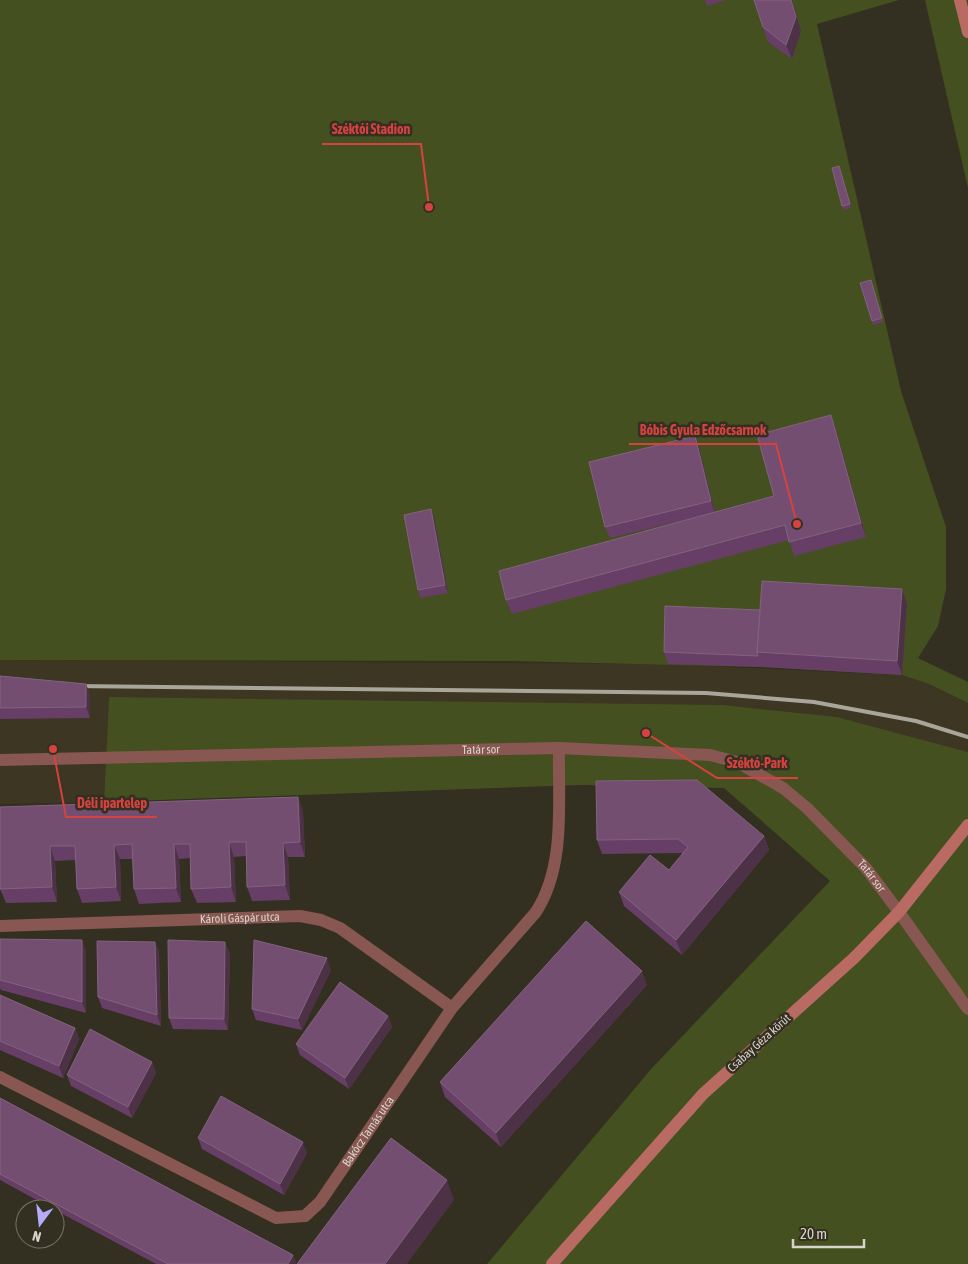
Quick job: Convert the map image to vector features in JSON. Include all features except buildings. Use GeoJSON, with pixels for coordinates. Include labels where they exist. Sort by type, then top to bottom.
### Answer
{"type":"FeatureCollection","features":[{"type":"Feature","properties":{"kind":"street"},"geometry":{"type":"LineString","coordinates":[[960,0],[968,32]]}},
{"type":"Feature","properties":{"kind":"street","name":"Tatár sor"},"geometry":{"type":"LineString","coordinates":[[0,760],[559,748],[710,755],[737,762],[782,788],[807,808],[866,868],[968,1009]]}},
{"type":"Feature","properties":{"kind":"street","name":"Bakócz Tamás utca"},"geometry":{"type":"LineString","coordinates":[[0,1077],[276,1218],[305,1216],[320,1202],[452,1008],[546,898],[553,878],[556,856],[559,748]]}},
{"type":"Feature","properties":{"kind":"street","name":"Csabay Géza körút"},"geometry":{"type":"LineString","coordinates":[[552,1264],[703,1094],[854,958],[899,912],[968,825]]}},
{"type":"Feature","properties":{"kind":"street","name":"Károli Gáspár utca"},"geometry":{"type":"LineString","coordinates":[[0,926],[300,916],[321,920],[340,928],[452,1008]]}},
{"type":"Feature","properties":{"kind":"shaded area"},"geometry":{"type":"Polygon","coordinates":[[[0,660],[668,664],[902,675],[929,684],[968,703],[968,752],[837,717],[109,698],[104,802],[0,804],[0,660]]]}},
{"type":"Feature","properties":{"kind":"green space"},"geometry":{"type":"Polygon","coordinates":[[[0,0],[899,0],[817,24],[901,391],[946,527],[946,589],[938,626],[918,658],[968,682],[968,703],[929,684],[902,675],[762,667],[511,661],[0,660],[0,0]]]}},
{"type":"Feature","properties":{"kind":"green space"},"geometry":{"type":"Polygon","coordinates":[[[925,0],[968,0],[968,188],[925,0]]]}},
{"type":"Feature","properties":{"kind":"green space"},"geometry":{"type":"Polygon","coordinates":[[[109,697],[722,705],[837,717],[968,752],[968,1264],[487,1264],[652,1068],[830,881],[724,788],[580,785],[104,802],[109,697]]]}},
{"type":"Feature","properties":{"kind":"railway"},"geometry":{"type":"LineString","coordinates":[[73,686],[706,693],[814,702],[916,721],[968,737]]}},
{"type":"Feature","properties":{"kind":"place","name":"Széktói Stadion"},"geometry":{"type":"Point","coordinates":[429,207]}},
{"type":"Feature","properties":{"kind":"place","name":"Bóbis Gyula Edzőcsarnok"},"geometry":{"type":"Point","coordinates":[797,524]}},
{"type":"Feature","properties":{"kind":"place","name":"Széktó-Park"},"geometry":{"type":"Point","coordinates":[646,733]}},
{"type":"Feature","properties":{"kind":"place","name":"Déli ipartelep"},"geometry":{"type":"Point","coordinates":[53,749]}}]}
